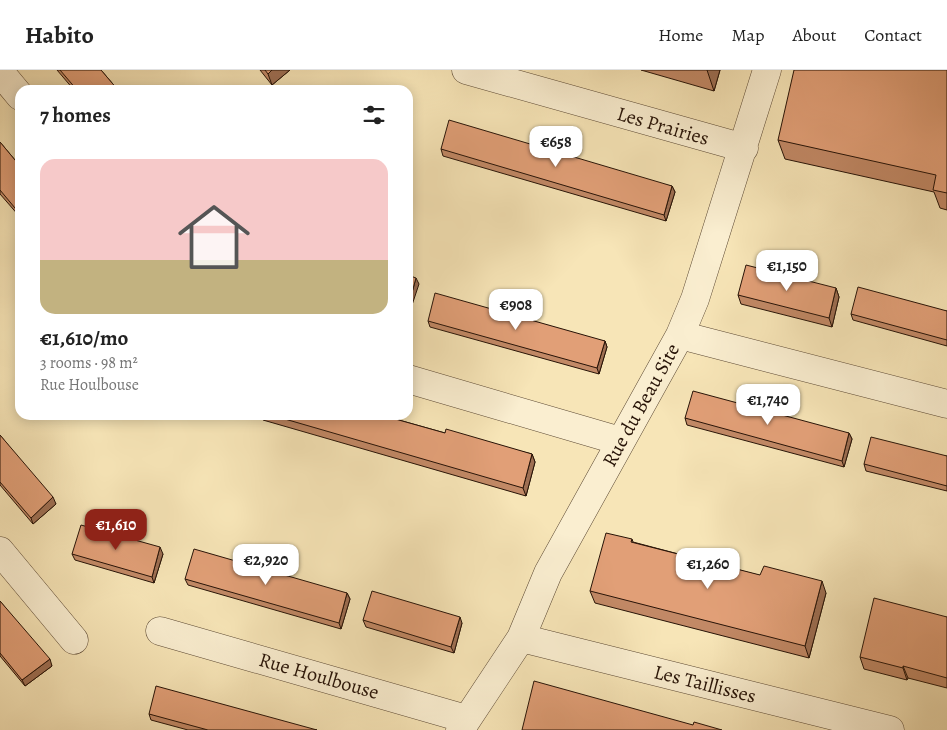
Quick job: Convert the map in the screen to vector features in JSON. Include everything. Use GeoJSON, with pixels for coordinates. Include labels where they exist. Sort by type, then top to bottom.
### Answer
{"type":"FeatureCollection","features":[{"type":"Feature","properties":{"kind":"street","name":"Les Prairies"},"geometry":{"type":"LineString","coordinates":[[466,70],[744,148]]}},
{"type":"Feature","properties":{"kind":"street","name":"Rue du Beau Site"},"geometry":{"type":"LineString","coordinates":[[463,725],[521,638],[548,573],[680,335],[695,299],[767,70]]}},
{"type":"Feature","properties":{"kind":"street"},"geometry":{"type":"LineString","coordinates":[[0,72],[15,90]]}},
{"type":"Feature","properties":{"kind":"street"},"geometry":{"type":"LineString","coordinates":[[680,335],[947,404]]}},
{"type":"Feature","properties":{"kind":"street"},"geometry":{"type":"LineString","coordinates":[[413,379],[620,441]]}},
{"type":"Feature","properties":{"kind":"street"},"geometry":{"type":"LineString","coordinates":[[0,551],[74,640]]}},
{"type":"Feature","properties":{"kind":"street","name":"Rue Houlbouse"},"geometry":{"type":"LineString","coordinates":[[160,631],[463,725]]}},
{"type":"Feature","properties":{"kind":"street","name":"Les Taillisses"},"geometry":{"type":"LineString","coordinates":[[521,638],[890,730]]}},
{"type":"Feature","properties":{"kind":"building"},"geometry":{"type":"Polygon","coordinates":[[[60,70],[101,70],[114,85],[73,85],[60,70]]]}},
{"type":"Feature","properties":{"kind":"building"},"geometry":{"type":"Polygon","coordinates":[[[794,70],[947,70],[947,193],[933,190],[936,175],[778,140],[794,70]]]}},
{"type":"Feature","properties":{"kind":"building"},"geometry":{"type":"Polygon","coordinates":[[[449,120],[672,186],[664,215],[441,149],[449,120]]]}},
{"type":"Feature","properties":{"kind":"building"},"geometry":{"type":"Polygon","coordinates":[[[0,142],[15,160],[15,208],[0,190],[0,142]]]}},
{"type":"Feature","properties":{"kind":"building"},"geometry":{"type":"Polygon","coordinates":[[[746,265],[836,288],[829,318],[738,295],[746,265]]]}},
{"type":"Feature","properties":{"kind":"building"},"geometry":{"type":"Polygon","coordinates":[[[413,277],[416,278],[413,289],[413,277]]]}},
{"type":"Feature","properties":{"kind":"building"},"geometry":{"type":"Polygon","coordinates":[[[858,287],[947,311],[947,340],[851,314],[858,287]]]}},
{"type":"Feature","properties":{"kind":"building"},"geometry":{"type":"Polygon","coordinates":[[[435,293],[605,341],[597,368],[428,321],[435,293]]]}},
{"type":"Feature","properties":{"kind":"building"},"geometry":{"type":"Polygon","coordinates":[[[693,391],[849,433],[842,461],[685,418],[693,391]]]}},
{"type":"Feature","properties":{"kind":"building"},"geometry":{"type":"Polygon","coordinates":[[[288,420],[399,420],[445,433],[446,429],[532,454],[523,488],[288,420]]]}},
{"type":"Feature","properties":{"kind":"building"},"geometry":{"type":"Polygon","coordinates":[[[0,435],[53,497],[31,518],[0,482],[0,435]]]}},
{"type":"Feature","properties":{"kind":"building"},"geometry":{"type":"Polygon","coordinates":[[[871,437],[947,456],[947,486],[864,464],[871,437]]]}},
{"type":"Feature","properties":{"kind":"building"},"geometry":{"type":"Polygon","coordinates":[[[81,525],[160,547],[152,577],[72,554],[81,525]]]}},
{"type":"Feature","properties":{"kind":"building"},"geometry":{"type":"Polygon","coordinates":[[[606,533],[632,539],[631,542],[760,575],[764,566],[822,581],[805,646],[590,591],[606,533]]]}},
{"type":"Feature","properties":{"kind":"building"},"geometry":{"type":"Polygon","coordinates":[[[194,549],[347,593],[339,623],[185,579],[194,549]]]}},
{"type":"Feature","properties":{"kind":"building"},"geometry":{"type":"Polygon","coordinates":[[[372,591],[460,617],[451,647],[363,620],[372,591]]]}},
{"type":"Feature","properties":{"kind":"building"},"geometry":{"type":"Polygon","coordinates":[[[874,598],[947,617],[947,678],[860,657],[874,598]]]}},
{"type":"Feature","properties":{"kind":"building"},"geometry":{"type":"Polygon","coordinates":[[[0,601],[50,659],[22,680],[0,653],[0,601]]]}},
{"type":"Feature","properties":{"kind":"building"},"geometry":{"type":"Polygon","coordinates":[[[534,681],[693,725],[694,722],[722,730],[522,730],[534,681]]]}},
{"type":"Feature","properties":{"kind":"building"},"geometry":{"type":"Polygon","coordinates":[[[156,686],[317,730],[208,730],[149,714],[156,686]]]}}]}
